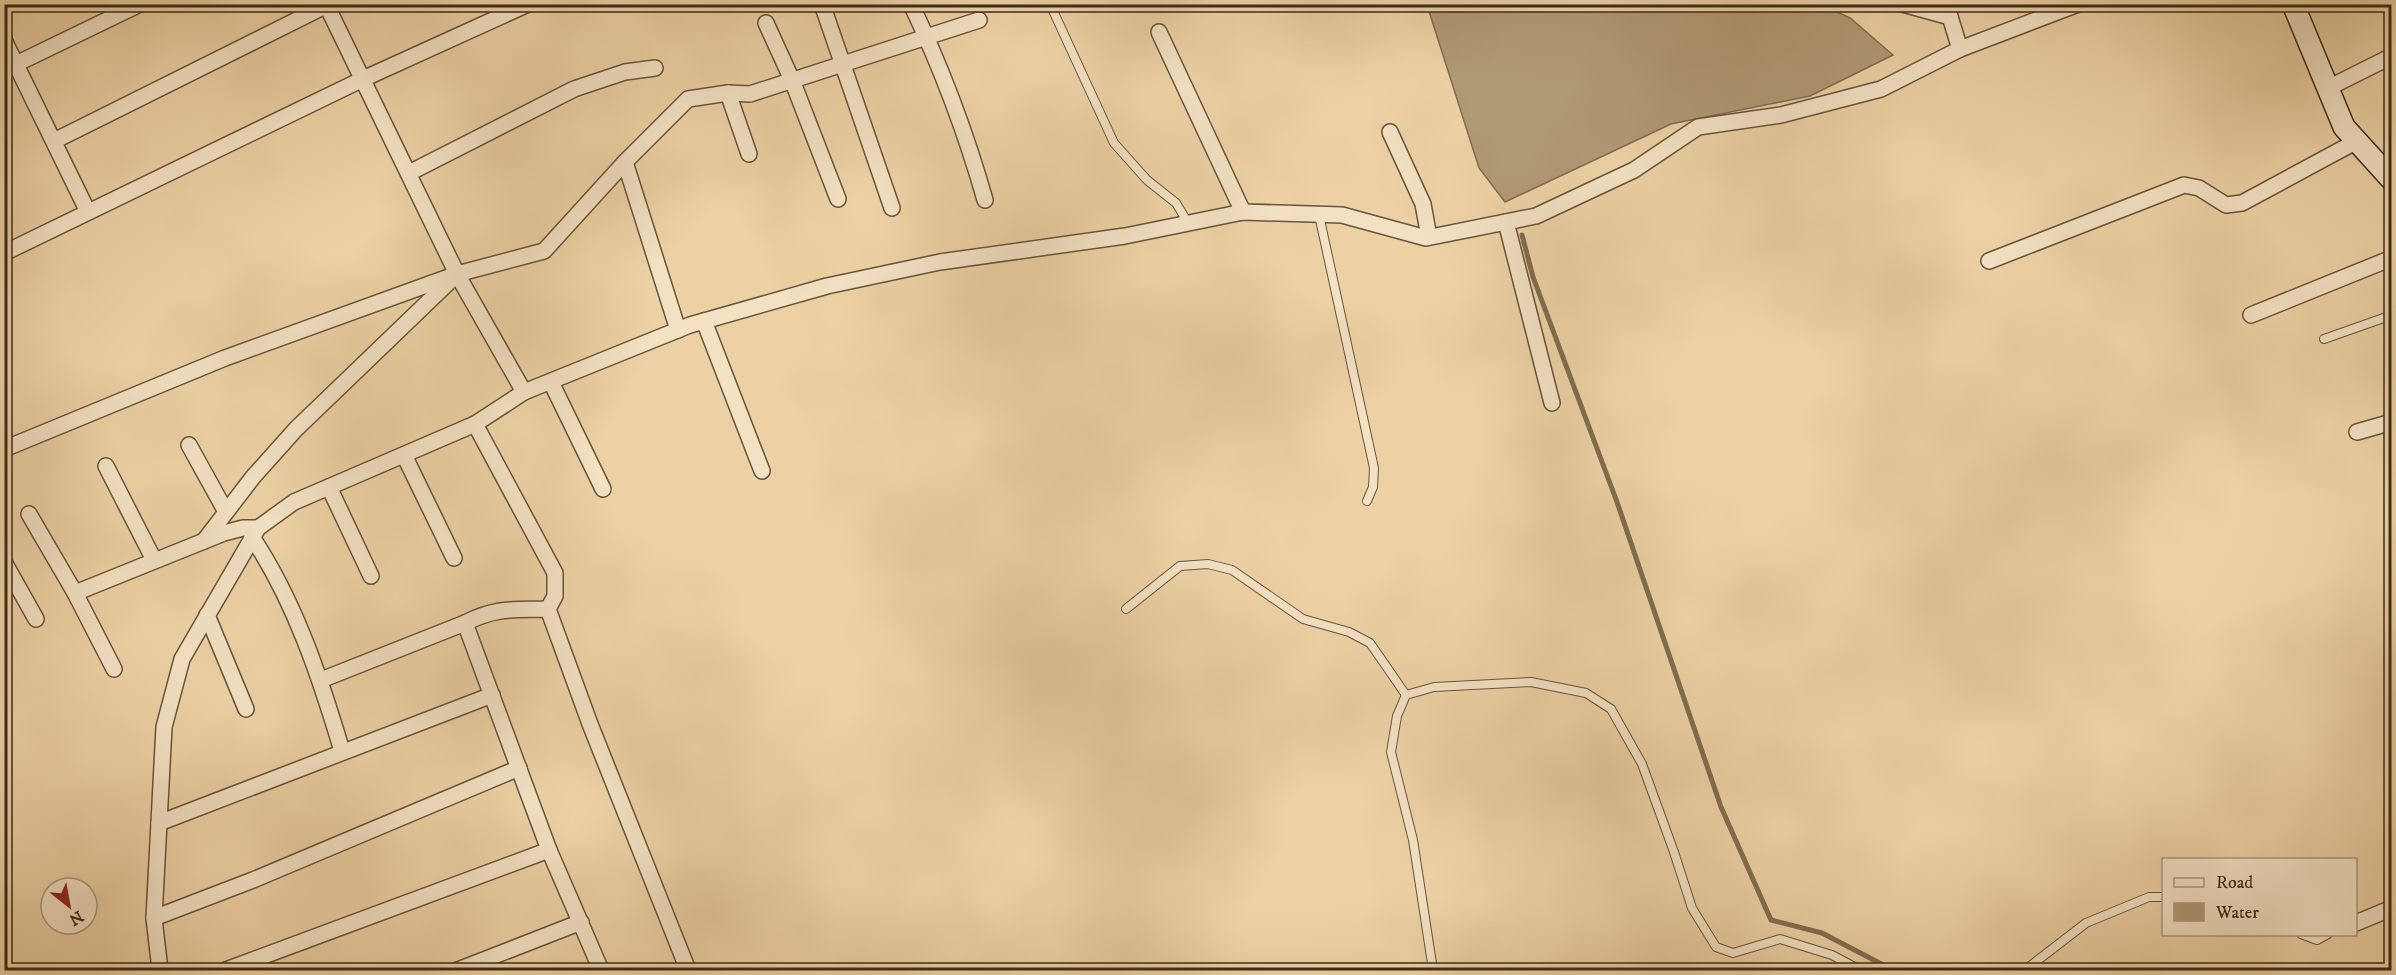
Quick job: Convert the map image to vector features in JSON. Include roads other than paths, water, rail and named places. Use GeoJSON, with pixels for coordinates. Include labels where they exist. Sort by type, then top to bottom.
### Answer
{"type":"FeatureCollection","features":[{"type":"Feature","properties":{"kind":"street"},"geometry":{"type":"LineString","coordinates":[[16,64],[140,4]]}},
{"type":"Feature","properties":{"kind":"street"},"geometry":{"type":"LineString","coordinates":[[5,252],[363,79],[528,4]]}},
{"type":"Feature","properties":{"kind":"street"},"geometry":{"type":"LineString","coordinates":[[822,4],[892,208]]}},
{"type":"Feature","properties":{"kind":"street"},"geometry":{"type":"LineString","coordinates":[[911,4],[972,155],[985,200]]}},
{"type":"Feature","properties":{"kind":"street"},"geometry":{"type":"LineString","coordinates":[[1903,4],[1948,11],[1960,49]]}},
{"type":"Feature","properties":{"kind":"street"},"geometry":{"type":"LineString","coordinates":[[160,970],[154,918],[164,727],[182,659],[255,532],[294,502],[474,424],[524,393],[678,330],[827,286],[940,262],[1125,236],[1243,212],[1342,215],[1429,237],[1536,216],[1634,170],[1698,128],[1781,116],[1881,89],[1960,49],[2078,4]]}},
{"type":"Feature","properties":{"kind":"street"},"geometry":{"type":"LineString","coordinates":[[54,141],[327,5],[458,274],[524,393]]}},
{"type":"Feature","properties":{"kind":"street"},"geometry":{"type":"LineString","coordinates":[[2294,5],[2344,127],[2391,180]]}},
{"type":"Feature","properties":{"kind":"street"},"geometry":{"type":"LineString","coordinates":[[4,449],[225,358],[458,274],[544,251],[625,162],[688,99],[728,93],[750,94],[979,20]]}},
{"type":"Feature","properties":{"kind":"street"},"geometry":{"type":"LineString","coordinates":[[766,23],[792,80],[838,199]]}},
{"type":"Feature","properties":{"kind":"street"},"geometry":{"type":"LineString","coordinates":[[1159,32],[1243,212]]}},
{"type":"Feature","properties":{"kind":"street"},"geometry":{"type":"LineString","coordinates":[[4,40],[88,212]]}},
{"type":"Feature","properties":{"kind":"street"},"geometry":{"type":"LineString","coordinates":[[2328,88],[2391,56]]}},
{"type":"Feature","properties":{"kind":"street"},"geometry":{"type":"LineString","coordinates":[[409,173],[574,89],[625,72],[655,68]]}},
{"type":"Feature","properties":{"kind":"street"},"geometry":{"type":"LineString","coordinates":[[728,93],[748,154]]}},
{"type":"Feature","properties":{"kind":"street"},"geometry":{"type":"LineString","coordinates":[[1390,132],[1423,204],[1429,237]]}},
{"type":"Feature","properties":{"kind":"street"},"geometry":{"type":"LineString","coordinates":[[1989,261],[2184,185],[2199,188],[2226,205],[2242,203],[2356,141]]}},
{"type":"Feature","properties":{"kind":"street"},"geometry":{"type":"LineString","coordinates":[[625,162],[678,330]]}},
{"type":"Feature","properties":{"kind":"street"},"geometry":{"type":"LineString","coordinates":[[1506,222],[1552,403]]}},
{"type":"Feature","properties":{"kind":"street"},"geometry":{"type":"LineString","coordinates":[[2251,315],[2391,258]]}},
{"type":"Feature","properties":{"kind":"street"},"geometry":{"type":"LineString","coordinates":[[204,541],[253,477],[296,429],[458,274]]}},
{"type":"Feature","properties":{"kind":"street"},"geometry":{"type":"LineString","coordinates":[[704,321],[762,471]]}},
{"type":"Feature","properties":{"kind":"street"},"geometry":{"type":"LineString","coordinates":[[551,382],[603,489]]}},
{"type":"Feature","properties":{"kind":"street"},"geometry":{"type":"LineString","coordinates":[[2356,432],[2391,422]]}},
{"type":"Feature","properties":{"kind":"street"},"geometry":{"type":"LineString","coordinates":[[474,424],[555,573],[555,596],[548,609],[590,724],[688,970]]}},
{"type":"Feature","properties":{"kind":"street"},"geometry":{"type":"LineString","coordinates":[[189,445],[225,512]]}},
{"type":"Feature","properties":{"kind":"street"},"geometry":{"type":"LineString","coordinates":[[404,455],[454,558]]}},
{"type":"Feature","properties":{"kind":"street"},"geometry":{"type":"LineString","coordinates":[[106,466],[154,560]]}},
{"type":"Feature","properties":{"kind":"street"},"geometry":{"type":"LineString","coordinates":[[329,487],[371,576]]}},
{"type":"Feature","properties":{"kind":"street"},"geometry":{"type":"LineString","coordinates":[[28,514],[75,593],[114,669]]}},
{"type":"Feature","properties":{"kind":"street"},"geometry":{"type":"LineString","coordinates":[[75,593],[204,541],[243,528],[255,532],[321,680],[342,751]]}},
{"type":"Feature","properties":{"kind":"street"},"geometry":{"type":"LineString","coordinates":[[4,562],[36,619]]}},
{"type":"Feature","properties":{"kind":"street"},"geometry":{"type":"LineString","coordinates":[[321,680],[496,610],[548,609]]}},
{"type":"Feature","properties":{"kind":"street"},"geometry":{"type":"LineString","coordinates":[[207,615],[246,709]]}},
{"type":"Feature","properties":{"kind":"street"},"geometry":{"type":"LineString","coordinates":[[465,623],[549,850],[601,970]]}},
{"type":"Feature","properties":{"kind":"street"},"geometry":{"type":"LineString","coordinates":[[159,823],[492,695]]}},
{"type":"Feature","properties":{"kind":"street"},"geometry":{"type":"LineString","coordinates":[[154,918],[253,880],[519,768]]}},
{"type":"Feature","properties":{"kind":"street"},"geometry":{"type":"LineString","coordinates":[[226,970],[549,850]]}},
{"type":"Feature","properties":{"kind":"street"},"geometry":{"type":"LineString","coordinates":[[2357,922],[2391,908]]}},
{"type":"Feature","properties":{"kind":"street"},"geometry":{"type":"LineString","coordinates":[[458,970],[581,922]]}},
{"type":"Feature","properties":{"kind":"lane"},"geometry":{"type":"LineString","coordinates":[[1050,4],[1114,144],[1147,180],[1176,203],[1188,223]]}},
{"type":"Feature","properties":{"kind":"lane"},"geometry":{"type":"LineString","coordinates":[[1319,215],[1374,468],[1373,487],[1367,501]]}},
{"type":"Feature","properties":{"kind":"lane"},"geometry":{"type":"LineString","coordinates":[[2324,339],[2391,315]]}},
{"type":"Feature","properties":{"kind":"lane"},"geometry":{"type":"LineString","coordinates":[[1126,609],[1180,566],[1208,564],[1232,570],[1303,619],[1349,632],[1370,643],[1406,695]]}},
{"type":"Feature","properties":{"kind":"lane"},"geometry":{"type":"LineString","coordinates":[[1406,695],[1434,687],[1531,682],[1586,693],[1611,710],[1642,764],[1692,908],[1716,947],[1733,953],[1780,939],[1833,956],[1860,970]]}},
{"type":"Feature","properties":{"kind":"lane"},"geometry":{"type":"LineString","coordinates":[[1406,695],[1397,716],[1391,752],[1413,840],[1433,970]]}},
{"type":"Feature","properties":{"kind":"lane"},"geometry":{"type":"LineString","coordinates":[[2028,968],[2086,923],[2149,897],[2162,897]]}},
{"type":"Feature","properties":{"kind":"lane"},"geometry":{"type":"LineString","coordinates":[[2306,936],[2317,940],[2324,936]]}},
{"type":"Feature","properties":{"kind":"water"},"geometry":{"type":"Polygon","coordinates":[[[1427,5],[1822,5],[1850,18],[1893,55],[1810,96],[1671,124],[1505,202],[1479,168],[1427,5]]]}},
{"type":"Feature","properties":{"kind":"waterway"},"geometry":{"type":"LineString","coordinates":[[1522,235],[1533,277],[1617,502],[1721,807],[1771,920],[1822,933],[1893,970]]}}]}
